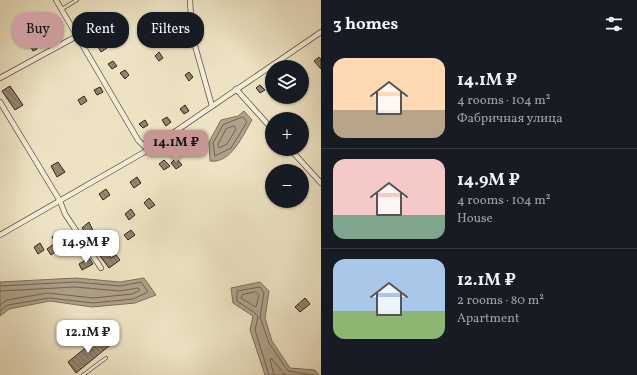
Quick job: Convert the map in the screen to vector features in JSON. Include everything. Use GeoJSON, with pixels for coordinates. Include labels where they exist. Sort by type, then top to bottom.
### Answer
{"type":"FeatureCollection","features":[{"type":"Feature","properties":{"kind":"street"},"geometry":{"type":"LineString","coordinates":[[56,0],[72,27]]}},
{"type":"Feature","properties":{"kind":"street"},"geometry":{"type":"LineString","coordinates":[[190,0],[192,36],[212,106]]}},
{"type":"Feature","properties":{"kind":"street"},"geometry":{"type":"LineString","coordinates":[[0,235],[148,150],[321,32]]}},
{"type":"Feature","properties":{"kind":"street"},"geometry":{"type":"LineString","coordinates":[[0,78],[72,39]]}},
{"type":"Feature","properties":{"kind":"street"},"geometry":{"type":"LineString","coordinates":[[84,48],[138,140],[148,150]]}},
{"type":"Feature","properties":{"kind":"street"},"geometry":{"type":"LineString","coordinates":[[236,89],[265,121]]}},
{"type":"Feature","properties":{"kind":"street"},"geometry":{"type":"LineString","coordinates":[[0,102],[60,201],[69,220],[101,268]]}},
{"type":"Feature","properties":{"kind":"street"},"geometry":{"type":"LineString","coordinates":[[296,156],[321,184]]}},
{"type":"Feature","properties":{"kind":"lane"},"geometry":{"type":"LineString","coordinates":[[62,9],[77,0]]}},
{"type":"Feature","properties":{"kind":"lane"},"geometry":{"type":"LineString","coordinates":[[83,375],[106,358]]}},
{"type":"Feature","properties":{"kind":"water"},"geometry":{"type":"Polygon","coordinates":[[[244,111],[252,120],[236,147],[224,158],[217,161],[210,161],[209,142],[221,120],[238,116],[244,111]]]}},
{"type":"Feature","properties":{"kind":"water"},"geometry":{"type":"Polygon","coordinates":[[[76,278],[120,282],[144,278],[156,295],[135,303],[92,307],[50,301],[9,309],[0,316],[0,282],[76,278]]]}},
{"type":"Feature","properties":{"kind":"water"},"geometry":{"type":"Polygon","coordinates":[[[260,282],[269,291],[265,318],[272,341],[290,368],[315,370],[319,375],[265,375],[250,330],[253,316],[233,303],[231,288],[260,282]]]}},
{"type":"Feature","properties":{"kind":"building"},"geometry":{"type":"Polygon","coordinates":[[[32,48],[37,48],[37,49],[33,51],[32,48]]]}},
{"type":"Feature","properties":{"kind":"building"},"geometry":{"type":"Polygon","coordinates":[[[99,48],[107,48],[101,52],[99,48]]]}},
{"type":"Feature","properties":{"kind":"building"},"geometry":{"type":"Polygon","coordinates":[[[159,52],[163,58],[159,61],[155,56],[159,52]]]}},
{"type":"Feature","properties":{"kind":"building"},"geometry":{"type":"Polygon","coordinates":[[[319,57],[321,59],[321,69],[314,61],[319,57]]]}},
{"type":"Feature","properties":{"kind":"building"},"geometry":{"type":"Polygon","coordinates":[[[113,61],[117,66],[112,69],[108,64],[113,61]]]}},
{"type":"Feature","properties":{"kind":"building"},"geometry":{"type":"Polygon","coordinates":[[[125,70],[129,75],[125,79],[120,73],[125,70]]]}},
{"type":"Feature","properties":{"kind":"building"},"geometry":{"type":"Polygon","coordinates":[[[189,72],[193,77],[189,81],[185,75],[189,72]]]}},
{"type":"Feature","properties":{"kind":"building"},"geometry":{"type":"Polygon","coordinates":[[[260,85],[265,90],[260,93],[256,88],[260,85]]]}},
{"type":"Feature","properties":{"kind":"building"},"geometry":{"type":"Polygon","coordinates":[[[10,86],[23,105],[15,110],[2,91],[10,86]]]}},
{"type":"Feature","properties":{"kind":"building"},"geometry":{"type":"Polygon","coordinates":[[[100,87],[103,92],[97,95],[94,90],[100,87]]]}},
{"type":"Feature","properties":{"kind":"building"},"geometry":{"type":"Polygon","coordinates":[[[84,96],[87,101],[81,105],[78,100],[84,96]]]}},
{"type":"Feature","properties":{"kind":"building"},"geometry":{"type":"Polygon","coordinates":[[[185,105],[189,111],[184,114],[180,109],[185,105]]]}},
{"type":"Feature","properties":{"kind":"building"},"geometry":{"type":"Polygon","coordinates":[[[167,117],[171,122],[166,126],[162,120],[167,117]]]}},
{"type":"Feature","properties":{"kind":"building"},"geometry":{"type":"Polygon","coordinates":[[[145,120],[148,125],[143,128],[139,124],[145,120]]]}},
{"type":"Feature","properties":{"kind":"building"},"geometry":{"type":"Polygon","coordinates":[[[173,144],[179,150],[173,155],[168,149],[173,144]]]}},
{"type":"Feature","properties":{"kind":"building"},"geometry":{"type":"Polygon","coordinates":[[[176,158],[182,165],[176,169],[171,163],[176,158]]]}},
{"type":"Feature","properties":{"kind":"building"},"geometry":{"type":"Polygon","coordinates":[[[164,160],[170,166],[164,170],[159,164],[164,160]]]}},
{"type":"Feature","properties":{"kind":"building"},"geometry":{"type":"Polygon","coordinates":[[[58,162],[65,172],[57,177],[51,166],[58,162]]]}},
{"type":"Feature","properties":{"kind":"building"},"geometry":{"type":"Polygon","coordinates":[[[137,177],[141,183],[134,188],[130,182],[137,177]]]}},
{"type":"Feature","properties":{"kind":"building"},"geometry":{"type":"Polygon","coordinates":[[[106,189],[110,195],[103,200],[99,194],[106,189]]]}},
{"type":"Feature","properties":{"kind":"building"},"geometry":{"type":"Polygon","coordinates":[[[149,198],[155,205],[149,209],[144,203],[149,198]]]}},
{"type":"Feature","properties":{"kind":"building"},"geometry":{"type":"Polygon","coordinates":[[[131,209],[135,215],[129,220],[125,214],[131,209]]]}},
{"type":"Feature","properties":{"kind":"building"},"geometry":{"type":"Polygon","coordinates":[[[89,222],[96,237],[89,242],[85,236],[87,234],[82,228],[89,222]]]}},
{"type":"Feature","properties":{"kind":"building"},"geometry":{"type":"Polygon","coordinates":[[[131,230],[135,235],[128,240],[124,235],[131,230]]]}},
{"type":"Feature","properties":{"kind":"building"},"geometry":{"type":"Polygon","coordinates":[[[59,233],[63,239],[56,243],[52,237],[59,233]]]}},
{"type":"Feature","properties":{"kind":"building"},"geometry":{"type":"Polygon","coordinates":[[[76,241],[81,247],[76,251],[71,244],[76,241]]]}},
{"type":"Feature","properties":{"kind":"building"},"geometry":{"type":"Polygon","coordinates":[[[40,243],[44,250],[38,254],[34,247],[40,243]]]}},
{"type":"Feature","properties":{"kind":"building"},"geometry":{"type":"Polygon","coordinates":[[[54,244],[58,250],[51,255],[47,249],[54,244]]]}},
{"type":"Feature","properties":{"kind":"building"},"geometry":{"type":"Polygon","coordinates":[[[103,248],[111,258],[116,255],[120,260],[109,268],[97,252],[103,248]]]}},
{"type":"Feature","properties":{"kind":"building"},"geometry":{"type":"Polygon","coordinates":[[[89,258],[93,264],[82,270],[79,264],[89,258]]]}},
{"type":"Feature","properties":{"kind":"building"},"geometry":{"type":"Polygon","coordinates":[[[305,298],[310,304],[300,312],[295,307],[305,298]]]}},
{"type":"Feature","properties":{"kind":"building"},"geometry":{"type":"Polygon","coordinates":[[[100,336],[109,346],[76,373],[68,362],[100,336]]]}}]}
